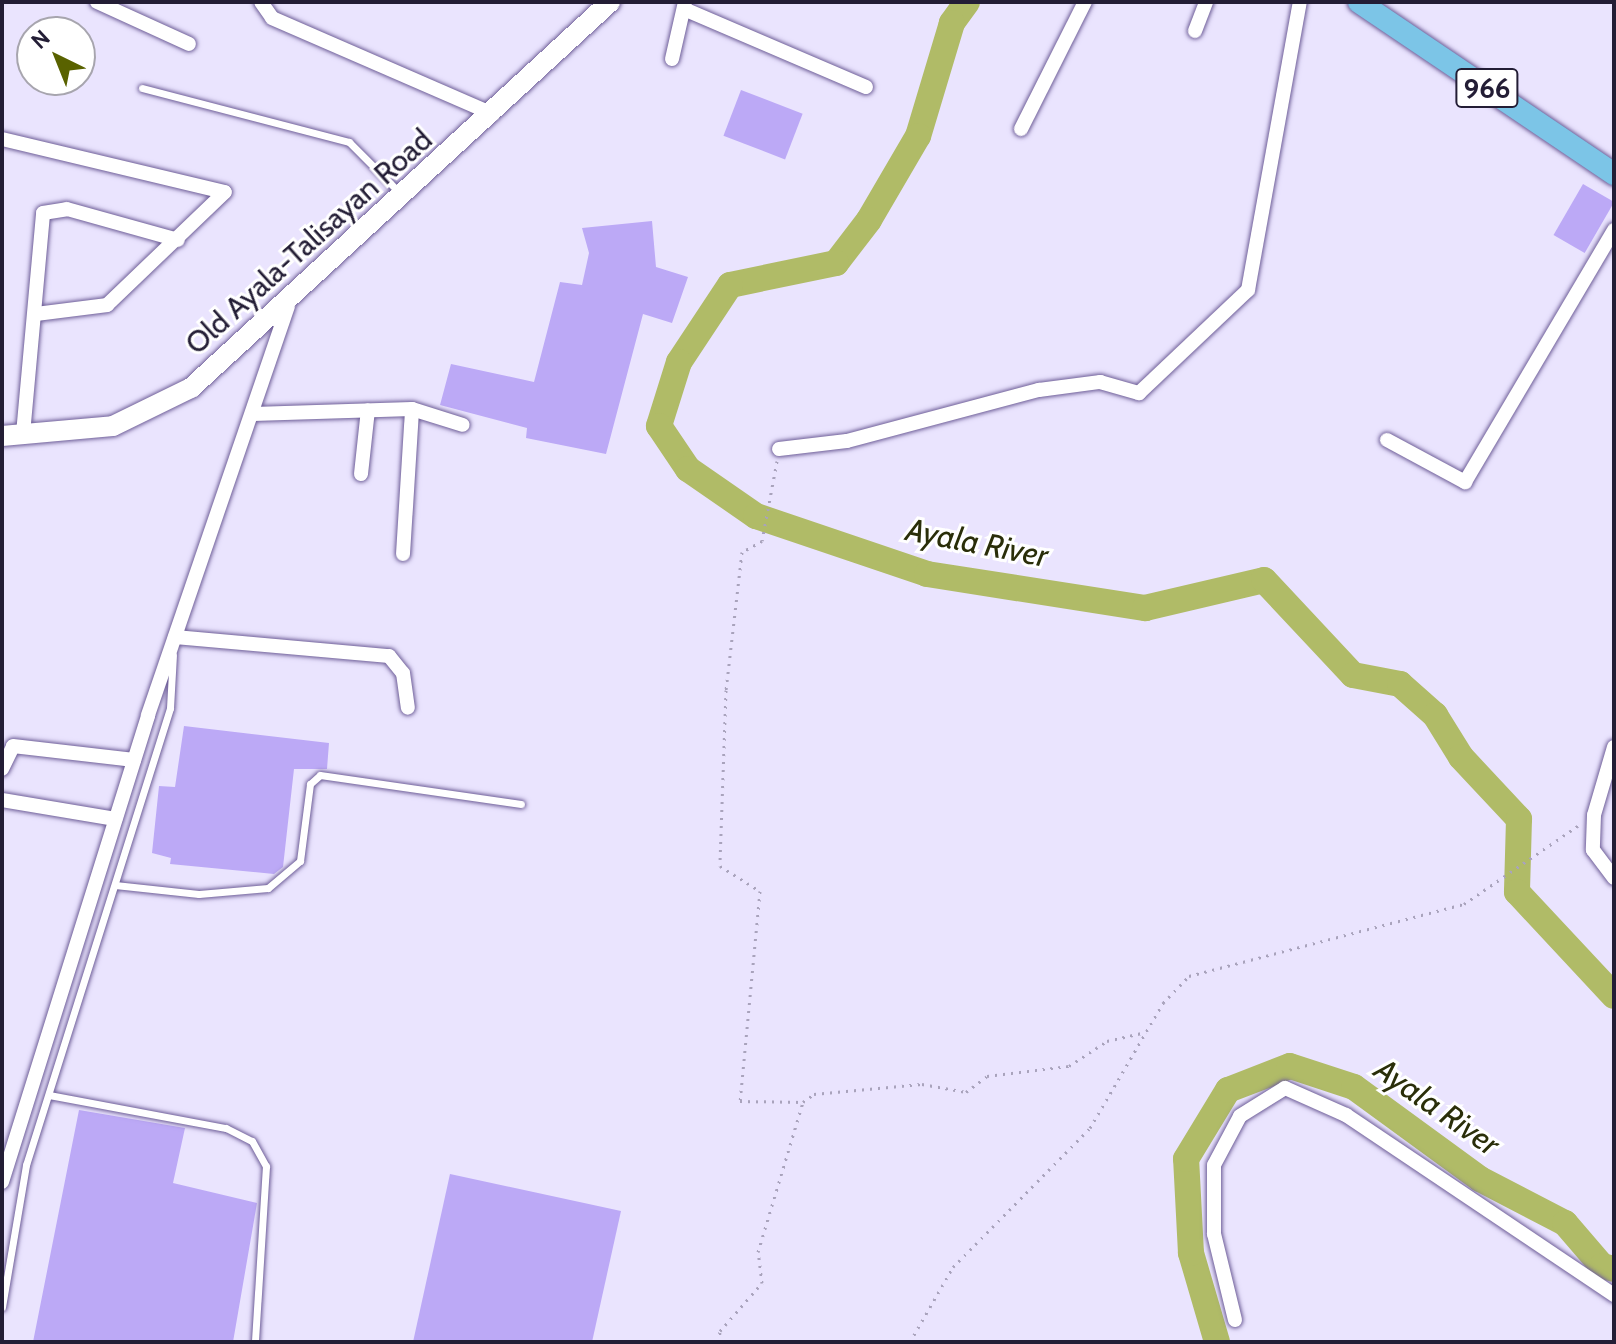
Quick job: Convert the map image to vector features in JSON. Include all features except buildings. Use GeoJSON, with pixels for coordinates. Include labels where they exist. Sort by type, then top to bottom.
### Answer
{"type":"FeatureCollection","features":[{"type":"Feature","properties":{"kind":"main road","name":"966"},"geometry":{"type":"LineString","coordinates":[[1359,2],[1614,174]]}},
{"type":"Feature","properties":{"kind":"street"},"geometry":{"type":"LineString","coordinates":[[97,2],[189,44]]}},
{"type":"Feature","properties":{"kind":"street"},"geometry":{"type":"LineString","coordinates":[[261,2],[272,18],[493,114]]}},
{"type":"Feature","properties":{"kind":"street","name":"Old Ayala-Talisayan Road"},"geometry":{"type":"LineString","coordinates":[[12,435],[113,426],[166,406],[288,306],[610,2]]}},
{"type":"Feature","properties":{"kind":"street"},"geometry":{"type":"LineString","coordinates":[[1021,129],[1085,2]]}},
{"type":"Feature","properties":{"kind":"street"},"geometry":{"type":"LineString","coordinates":[[1195,31],[1206,2]]}},
{"type":"Feature","properties":{"kind":"street"},"geometry":{"type":"LineString","coordinates":[[779,449],[847,441],[1039,390],[1100,382],[1139,393],[1248,290],[1300,2]]}},
{"type":"Feature","properties":{"kind":"street"},"geometry":{"type":"LineString","coordinates":[[672,59],[684,6],[866,87]]}},
{"type":"Feature","properties":{"kind":"street"},"geometry":{"type":"LineString","coordinates":[[2,139],[225,192],[107,305],[36,314]]}},
{"type":"Feature","properties":{"kind":"street"},"geometry":{"type":"LineString","coordinates":[[12,435],[36,314],[46,209],[178,240]]}},
{"type":"Feature","properties":{"kind":"street"},"geometry":{"type":"LineString","coordinates":[[1387,440],[1465,482],[1614,230]]}},
{"type":"Feature","properties":{"kind":"street"},"geometry":{"type":"LineString","coordinates":[[2,1182],[134,760],[288,306]]}},
{"type":"Feature","properties":{"kind":"street"},"geometry":{"type":"LineString","coordinates":[[253,414],[412,409],[463,425]]}},
{"type":"Feature","properties":{"kind":"street"},"geometry":{"type":"LineString","coordinates":[[403,554],[412,409]]}},
{"type":"Feature","properties":{"kind":"street"},"geometry":{"type":"LineString","coordinates":[[361,474],[368,410]]}},
{"type":"Feature","properties":{"kind":"street"},"geometry":{"type":"LineString","coordinates":[[174,641],[389,656],[403,673],[408,708]]}},
{"type":"Feature","properties":{"kind":"street"},"geometry":{"type":"LineString","coordinates":[[3,761],[13,746],[134,760]]}},
{"type":"Feature","properties":{"kind":"street"},"geometry":{"type":"LineString","coordinates":[[1614,747],[1594,815],[1593,850],[1614,878]]}},
{"type":"Feature","properties":{"kind":"street"},"geometry":{"type":"LineString","coordinates":[[2,800],[115,819]]}},
{"type":"Feature","properties":{"kind":"street"},"geometry":{"type":"LineString","coordinates":[[1235,1320],[1214,1234],[1214,1165],[1240,1116],[1285,1088],[1346,1115],[1614,1295]]}},
{"type":"Feature","properties":{"kind":"lane"},"geometry":{"type":"LineString","coordinates":[[142,88],[349,142],[404,198]]}},
{"type":"Feature","properties":{"kind":"lane"},"geometry":{"type":"LineString","coordinates":[[2,1307],[9,1235],[49,1095],[170,708],[174,641]]}},
{"type":"Feature","properties":{"kind":"lane"},"geometry":{"type":"LineString","coordinates":[[115,885],[199,894],[268,888],[300,861],[310,784],[320,775],[521,804]]}},
{"type":"Feature","properties":{"kind":"lane"},"geometry":{"type":"LineString","coordinates":[[49,1095],[226,1128],[252,1141],[266,1166],[255,1342]]}},
{"type":"Feature","properties":{"kind":"path"},"geometry":{"type":"LineString","coordinates":[[779,449],[762,541],[742,552],[726,690],[720,866],[760,891],[740,1101],[803,1102],[814,1094],[922,1084],[966,1092],[987,1076],[1069,1066],[1107,1041],[1146,1032]]}},
{"type":"Feature","properties":{"kind":"path"},"geometry":{"type":"LineString","coordinates":[[910,1342],[953,1267],[1090,1128],[1146,1032],[1189,976],[1464,904],[1481,889],[1594,815]]}},
{"type":"Feature","properties":{"kind":"path"},"geometry":{"type":"LineString","coordinates":[[719,1342],[720,1331],[762,1283],[758,1252],[803,1102]]}},
{"type":"Feature","properties":{"kind":"waterway","name":"Ayala River"},"geometry":{"type":"LineString","coordinates":[[967,2],[952,23],[918,136],[869,220],[836,263],[730,285],[679,362],[659,426],[688,469],[756,516],[927,574],[1145,608],[1264,580],[1353,675],[1400,684],[1435,715],[1461,757],[1519,819],[1517,892],[1614,996]]}},
{"type":"Feature","properties":{"kind":"waterway","name":"Ayala River"},"geometry":{"type":"LineString","coordinates":[[1217,1342],[1191,1253],[1186,1159],[1228,1090],[1290,1066],[1354,1087],[1480,1179],[1565,1223],[1602,1266],[1614,1269]]}}]}
